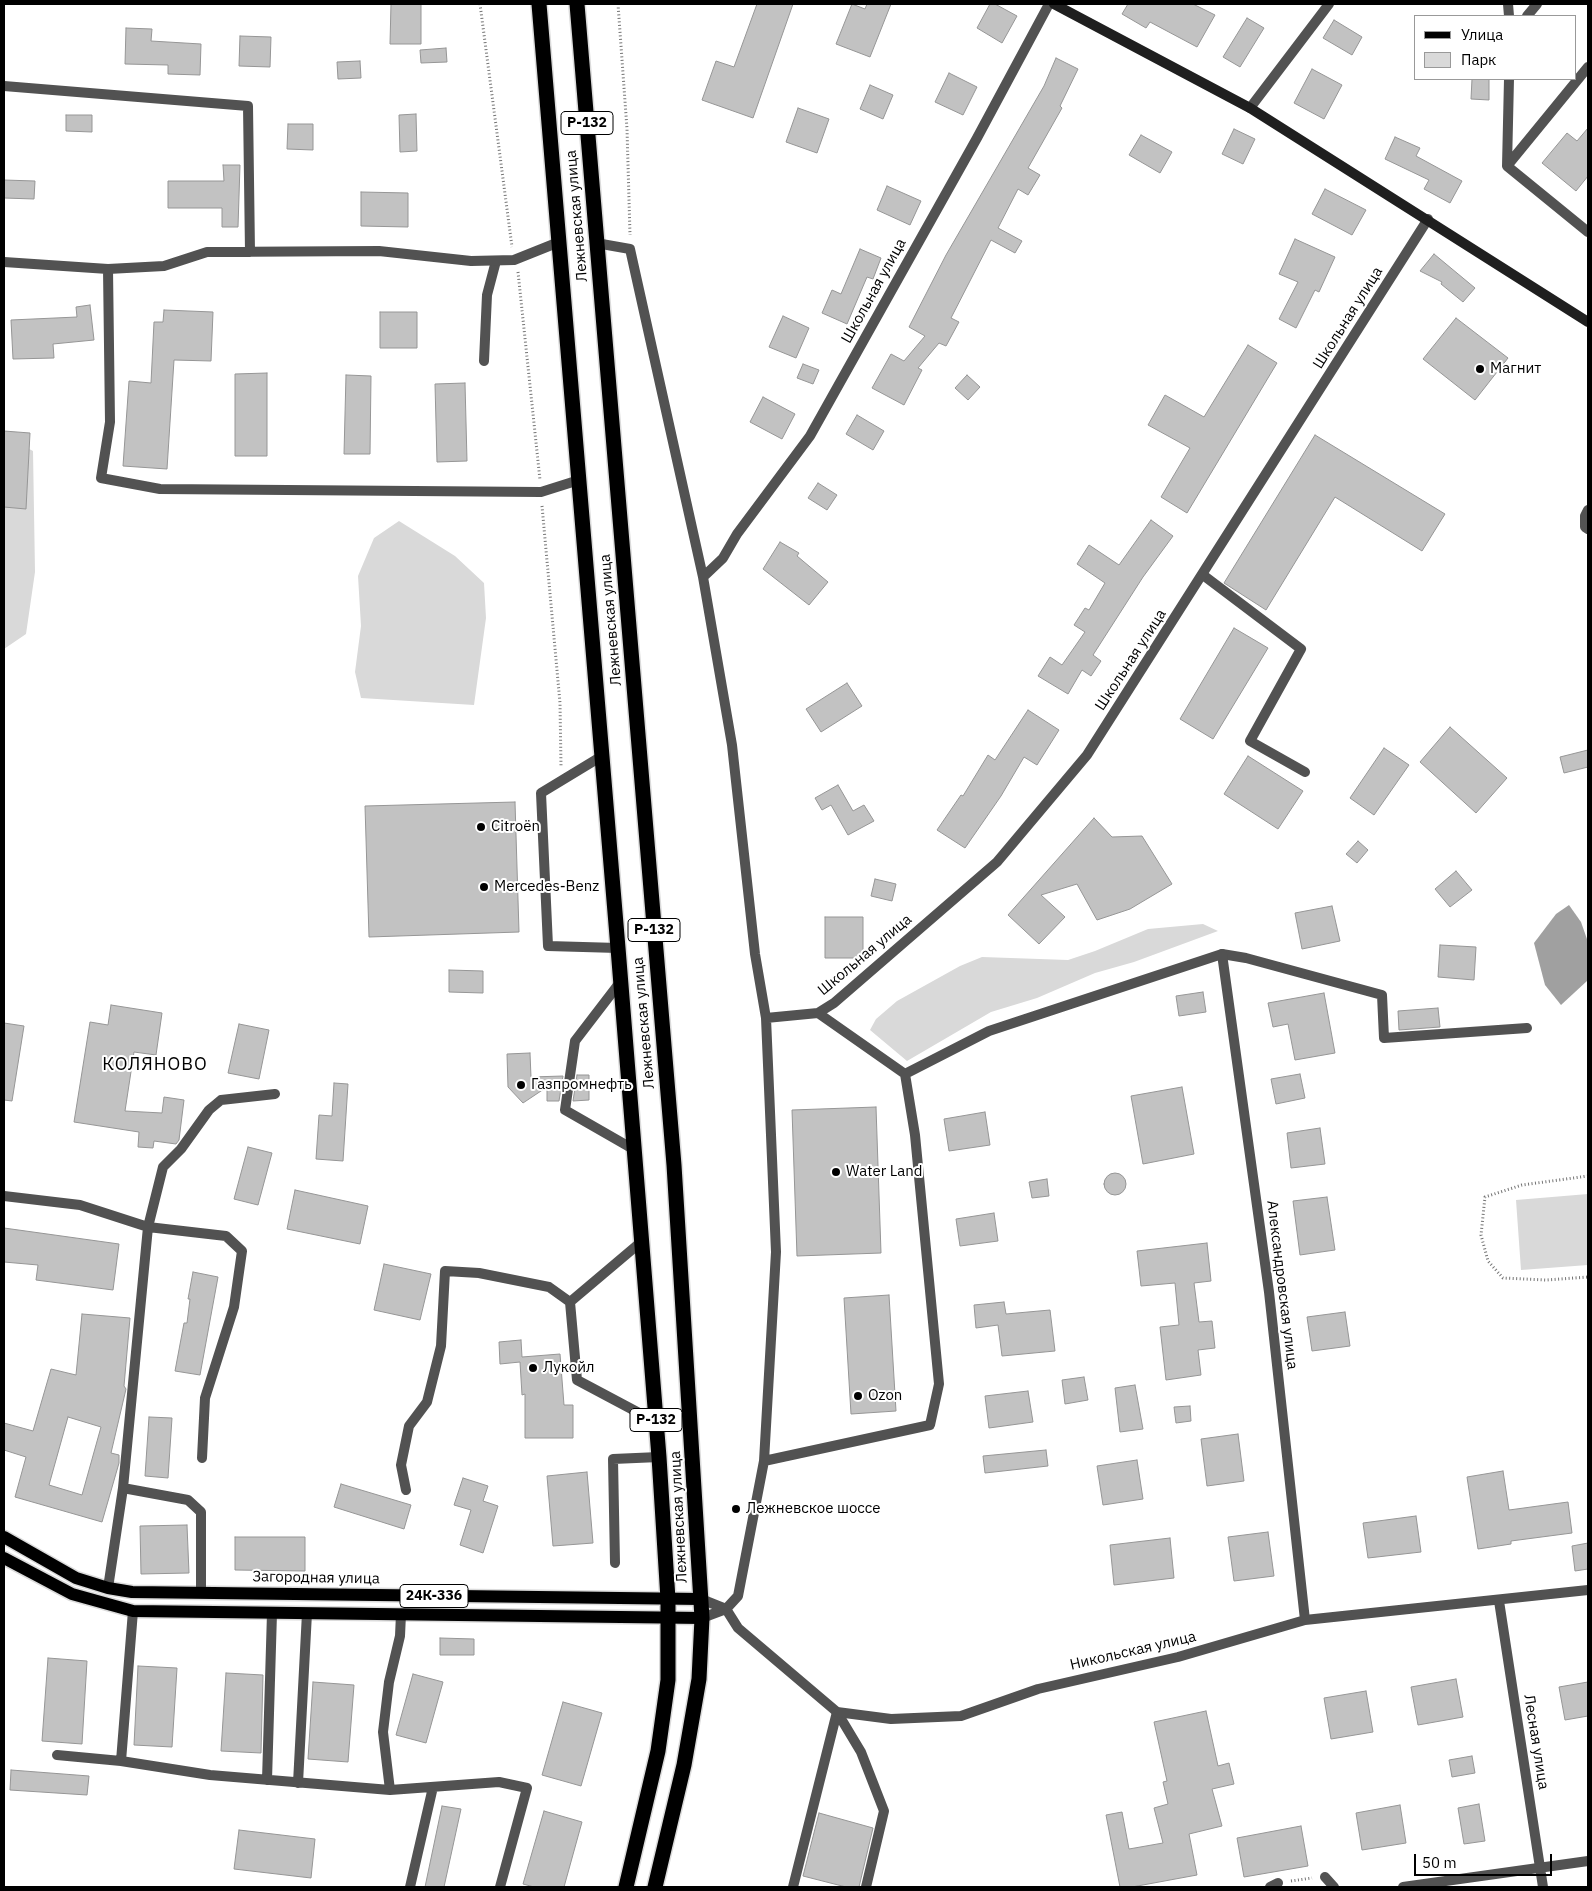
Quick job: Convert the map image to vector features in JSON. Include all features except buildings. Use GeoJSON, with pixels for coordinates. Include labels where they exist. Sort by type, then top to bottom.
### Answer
{"type":"FeatureCollection","features":[{"type":"Feature","properties":{"kind":"highway","name":"Лежневская улица"},"geometry":{"type":"LineString","coordinates":[[538,4],[621,981],[659,1457],[668,1599],[668,1680],[658,1751],[626,1887]]}},
{"type":"Feature","properties":{"kind":"highway","name":"Лежневская улица"},"geometry":{"type":"LineString","coordinates":[[577,4],[673,1155],[702,1618],[698,1689],[684,1765],[655,1887]]}},
{"type":"Feature","properties":{"kind":"main road","name":"Загородная улица"},"geometry":{"type":"LineString","coordinates":[[4,1537],[76,1578],[108,1588],[142,1592],[701,1599]]}},
{"type":"Feature","properties":{"kind":"main road","name":"24К-336"},"geometry":{"type":"LineString","coordinates":[[4,1558],[72,1594],[133,1610],[702,1618]]}},
{"type":"Feature","properties":{"kind":"street","name":"Школьная улица"},"geometry":{"type":"LineString","coordinates":[[703,577],[723,558],[737,534],[810,436],[977,138],[1048,4]]}},
{"type":"Feature","properties":{"kind":"street"},"geometry":{"type":"LineString","coordinates":[[1054,4],[1248,107],[1447,231],[1588,322]]}},
{"type":"Feature","properties":{"kind":"street"},"geometry":{"type":"LineString","coordinates":[[1248,107],[1329,4]]}},
{"type":"Feature","properties":{"kind":"street"},"geometry":{"type":"LineString","coordinates":[[1528,15],[1537,4]]}},
{"type":"Feature","properties":{"kind":"street"},"geometry":{"type":"LineString","coordinates":[[1508,166],[1588,67]]}},
{"type":"Feature","properties":{"kind":"street"},"geometry":{"type":"LineString","coordinates":[[1508,80],[1508,166]]}},
{"type":"Feature","properties":{"kind":"street"},"geometry":{"type":"LineString","coordinates":[[4,86],[248,106],[250,252]]}},
{"type":"Feature","properties":{"kind":"street"},"geometry":{"type":"LineString","coordinates":[[1508,166],[1588,232]]}},
{"type":"Feature","properties":{"kind":"street","name":"Школьная улица"},"geometry":{"type":"LineString","coordinates":[[766,1018],[818,1013],[834,1004],[997,862],[1087,755],[1204,575],[1428,219]]}},
{"type":"Feature","properties":{"kind":"street"},"geometry":{"type":"LineString","coordinates":[[4,262],[108,269],[164,266],[207,252],[379,251],[471,261],[496,261],[514,260],[559,242]]}},
{"type":"Feature","properties":{"kind":"street"},"geometry":{"type":"LineString","coordinates":[[596,243],[630,249],[703,577],[732,745],[755,954],[766,1018],[776,1252],[764,1461],[738,1596],[726,1609],[702,1618]]}},
{"type":"Feature","properties":{"kind":"street"},"geometry":{"type":"LineString","coordinates":[[484,361],[487,295],[496,261]]}},
{"type":"Feature","properties":{"kind":"street"},"geometry":{"type":"LineString","coordinates":[[108,269],[110,422],[101,478],[160,489],[541,492],[579,480]]}},
{"type":"Feature","properties":{"kind":"street"},"geometry":{"type":"LineString","coordinates":[[1588,510],[1585,516],[1585,527],[1588,529]]}},
{"type":"Feature","properties":{"kind":"street"},"geometry":{"type":"LineString","coordinates":[[1204,575],[1301,648],[1250,741],[1305,772]]}},
{"type":"Feature","properties":{"kind":"street"},"geometry":{"type":"LineString","coordinates":[[602,756],[541,793],[548,946],[618,948]]}},
{"type":"Feature","properties":{"kind":"street"},"geometry":{"type":"LineString","coordinates":[[905,1074],[989,1031],[1222,954],[1246,958],[1382,995],[1384,1038],[1527,1028]]}},
{"type":"Feature","properties":{"kind":"street","name":"Александровская улица"},"geometry":{"type":"LineString","coordinates":[[1222,954],[1269,1292],[1305,1620]]}},
{"type":"Feature","properties":{"kind":"street"},"geometry":{"type":"LineString","coordinates":[[621,981],[574,1041],[565,1110],[633,1149]]}},
{"type":"Feature","properties":{"kind":"street"},"geometry":{"type":"LineString","coordinates":[[764,1461],[930,1425],[939,1384],[915,1135],[905,1074],[818,1013]]}},
{"type":"Feature","properties":{"kind":"street"},"geometry":{"type":"LineString","coordinates":[[108,1588],[123,1488],[148,1227],[162,1167],[181,1148],[209,1110],[221,1100],[275,1094]]}},
{"type":"Feature","properties":{"kind":"street"},"geometry":{"type":"LineString","coordinates":[[4,1196],[80,1205],[148,1227],[226,1236],[242,1251],[234,1307],[205,1398],[202,1458]]}},
{"type":"Feature","properties":{"kind":"street"},"geometry":{"type":"LineString","coordinates":[[570,1302],[642,1242]]}},
{"type":"Feature","properties":{"kind":"street"},"geometry":{"type":"LineString","coordinates":[[406,1490],[402,1465],[409,1426],[427,1402],[441,1346],[445,1271],[479,1273],[549,1287],[570,1302],[577,1380],[656,1422]]}},
{"type":"Feature","properties":{"kind":"street"},"geometry":{"type":"LineString","coordinates":[[615,1562],[613,1459],[659,1457]]}},
{"type":"Feature","properties":{"kind":"street"},"geometry":{"type":"LineString","coordinates":[[123,1488],[188,1500],[201,1512],[201,1593]]}},
{"type":"Feature","properties":{"kind":"street","name":"Никольская улица"},"geometry":{"type":"LineString","coordinates":[[837,1712],[891,1719],[960,1716],[1038,1689],[1178,1657],[1305,1620],[1499,1601],[1588,1590]]}},
{"type":"Feature","properties":{"kind":"street"},"geometry":{"type":"LineString","coordinates":[[701,1599],[726,1609],[738,1628],[837,1712],[861,1752],[884,1811],[866,1887]]}},
{"type":"Feature","properties":{"kind":"street","name":"Лесная улица"},"geometry":{"type":"LineString","coordinates":[[1499,1601],[1543,1887]]}},
{"type":"Feature","properties":{"kind":"street"},"geometry":{"type":"LineString","coordinates":[[121,1761],[133,1610]]}},
{"type":"Feature","properties":{"kind":"street"},"geometry":{"type":"LineString","coordinates":[[267,1780],[272,1613]]}},
{"type":"Feature","properties":{"kind":"street"},"geometry":{"type":"LineString","coordinates":[[298,1784],[307,1613]]}},
{"type":"Feature","properties":{"kind":"street"},"geometry":{"type":"LineString","coordinates":[[390,1790],[383,1732],[389,1682],[400,1636],[401,1614]]}},
{"type":"Feature","properties":{"kind":"street"},"geometry":{"type":"LineString","coordinates":[[793,1887],[837,1712]]}},
{"type":"Feature","properties":{"kind":"street"},"geometry":{"type":"LineString","coordinates":[[56,1755],[121,1761],[210,1775],[298,1784],[390,1790],[499,1782],[527,1788],[500,1887]]}},
{"type":"Feature","properties":{"kind":"street"},"geometry":{"type":"LineString","coordinates":[[410,1887],[433,1787]]}},
{"type":"Feature","properties":{"kind":"street"},"geometry":{"type":"LineString","coordinates":[[1403,1887],[1588,1861]]}},
{"type":"Feature","properties":{"kind":"street"},"geometry":{"type":"LineString","coordinates":[[1325,1877],[1334,1887]]}},
{"type":"Feature","properties":{"kind":"path"},"geometry":{"type":"LineString","coordinates":[[480,4],[514,260],[517,268],[541,492],[560,703],[562,780]]}},
{"type":"Feature","properties":{"kind":"path"},"geometry":{"type":"LineString","coordinates":[[618,4],[627,129],[630,249]]}},
{"type":"Feature","properties":{"kind":"path"},"geometry":{"type":"LineString","coordinates":[[1588,1176],[1522,1185],[1485,1197],[1481,1235],[1488,1261],[1503,1278],[1546,1280],[1588,1277]]}},
{"type":"Feature","properties":{"kind":"path"},"geometry":{"type":"LineString","coordinates":[[1274,1885],[1325,1877]]}},
{"type":"Feature","properties":{"kind":"green space"},"geometry":{"type":"Polygon","coordinates":[[[4,439],[12,440],[33,451],[35,572],[26,634],[4,649],[4,439]]]}},
{"type":"Feature","properties":{"kind":"green space"},"geometry":{"type":"Polygon","coordinates":[[[399,521],[455,556],[484,583],[486,618],[474,705],[361,698],[355,672],[361,626],[358,576],[374,538],[399,521]]]}},
{"type":"Feature","properties":{"kind":"green space"},"geometry":{"type":"Polygon","coordinates":[[[1203,924],[1218,931],[1134,962],[1095,973],[1037,998],[991,1012],[907,1061],[870,1030],[876,1019],[897,1001],[960,966],[982,957],[1068,960],[1148,929],[1203,924]]]}},
{"type":"Feature","properties":{"kind":"green space"},"geometry":{"type":"Polygon","coordinates":[[[1588,1194],[1588,1265],[1521,1270],[1516,1200],[1588,1194]]]}},
{"type":"Feature","properties":{"kind":"shaded area"},"geometry":{"type":"Polygon","coordinates":[[[1569,905],[1581,922],[1588,942],[1588,976],[1587,981],[1561,1005],[1545,985],[1534,943],[1556,914],[1569,905]]]}},
{"type":"Feature","properties":{"kind":"place","name":"Магнит"},"geometry":{"type":"Point","coordinates":[1480,369]}},
{"type":"Feature","properties":{"kind":"place","name":"Citroën"},"geometry":{"type":"Point","coordinates":[481,827]}},
{"type":"Feature","properties":{"kind":"place","name":"Mercedes-Benz"},"geometry":{"type":"Point","coordinates":[484,887]}},
{"type":"Feature","properties":{"kind":"place","name":"Газпромнефть"},"geometry":{"type":"Point","coordinates":[521,1085]}},
{"type":"Feature","properties":{"kind":"place","name":"Water Land"},"geometry":{"type":"Point","coordinates":[836,1172]}},
{"type":"Feature","properties":{"kind":"place","name":"Лукойл"},"geometry":{"type":"Point","coordinates":[533,1368]}},
{"type":"Feature","properties":{"kind":"place","name":"Ozon"},"geometry":{"type":"Point","coordinates":[858,1396]}},
{"type":"Feature","properties":{"kind":"place","name":"Лежневское шоссе"},"geometry":{"type":"Point","coordinates":[736,1509]}},
{"type":"Feature","properties":{"kind":"district","name":"КОЛЯНОВО"},"geometry":{"type":"Point","coordinates":[155,1065]}}]}
